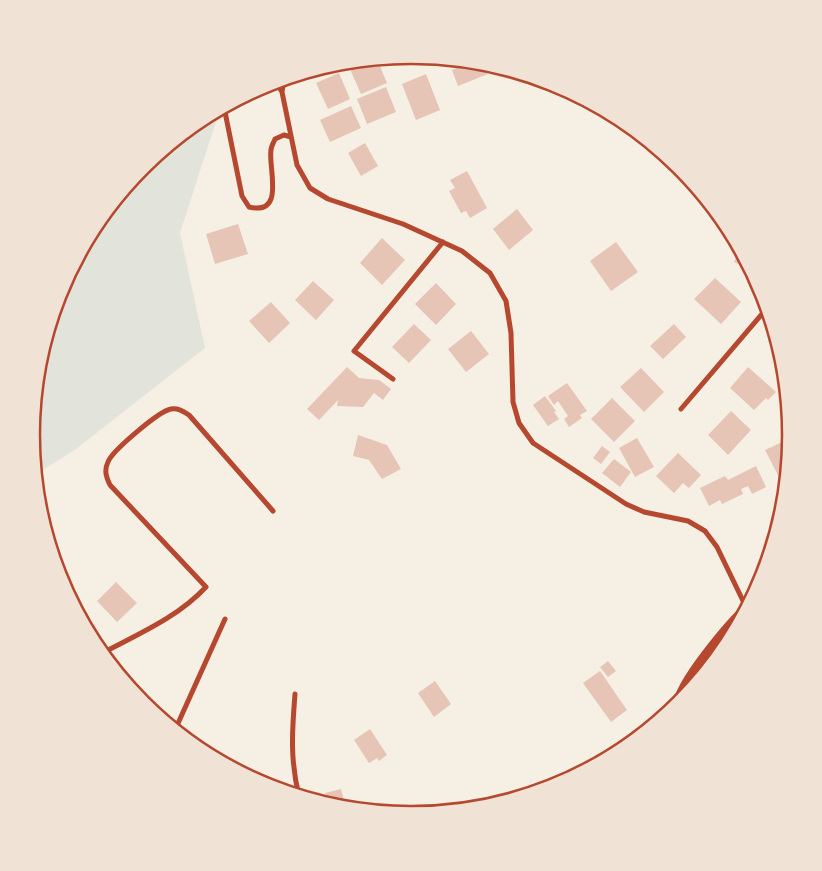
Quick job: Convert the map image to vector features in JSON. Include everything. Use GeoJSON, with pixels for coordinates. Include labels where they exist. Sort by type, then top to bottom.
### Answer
{"type":"FeatureCollection","features":[{"type":"Feature","properties":{"kind":"street"},"geometry":{"type":"LineString","coordinates":[[282,92],[283,88]]}},
{"type":"Feature","properties":{"kind":"street"},"geometry":{"type":"LineString","coordinates":[[280,89],[297,165],[310,188],[328,199],[403,224],[443,242],[462,251],[490,273],[506,301],[511,333],[513,402],[519,423],[533,443],[626,504],[644,512],[688,521],[705,531],[717,547],[744,599]]}},
{"type":"Feature","properties":{"kind":"street"},"geometry":{"type":"LineString","coordinates":[[225,114],[242,196],[249,207],[258,209],[264,207],[272,198],[271,150],[275,139],[284,135],[291,136]]}},
{"type":"Feature","properties":{"kind":"street"},"geometry":{"type":"LineString","coordinates":[[393,379],[354,350],[443,242]]}},
{"type":"Feature","properties":{"kind":"street"},"geometry":{"type":"LineString","coordinates":[[681,409],[761,315]]}},
{"type":"Feature","properties":{"kind":"street"},"geometry":{"type":"LineString","coordinates":[[109,650],[180,611],[206,587],[106,478],[107,462],[112,455],[151,420],[170,409],[183,410],[189,414],[273,511]]}},
{"type":"Feature","properties":{"kind":"street"},"geometry":{"type":"LineString","coordinates":[[178,724],[225,618]]}},
{"type":"Feature","properties":{"kind":"street"},"geometry":{"type":"LineString","coordinates":[[686,684],[705,656],[724,634]]}},
{"type":"Feature","properties":{"kind":"street"},"geometry":{"type":"LineString","coordinates":[[295,694],[291,746],[297,789]]}},
{"type":"Feature","properties":{"kind":"shaded area"},"geometry":{"type":"Polygon","coordinates":[[[216,120],[180,233],[205,348],[76,449],[42,471],[40,436],[43,387],[53,339],[68,294],[78,271],[103,229],[132,191],[185,141],[216,120]]]}},
{"type":"Feature","properties":{"kind":"building"},"geometry":{"type":"Polygon","coordinates":[[[380,66],[387,83],[361,94],[350,70],[380,66]]]}},
{"type":"Feature","properties":{"kind":"building"},"geometry":{"type":"Polygon","coordinates":[[[457,68],[488,74],[458,86],[452,70],[457,68]]]}},
{"type":"Feature","properties":{"kind":"building"},"geometry":{"type":"Polygon","coordinates":[[[339,73],[350,99],[328,109],[316,83],[339,73]]]}},
{"type":"Feature","properties":{"kind":"building"},"geometry":{"type":"Polygon","coordinates":[[[426,74],[440,110],[416,120],[402,84],[426,74]]]}},
{"type":"Feature","properties":{"kind":"building"},"geometry":{"type":"Polygon","coordinates":[[[386,87],[396,112],[367,124],[357,99],[386,87]]]}},
{"type":"Feature","properties":{"kind":"building"},"geometry":{"type":"Polygon","coordinates":[[[351,106],[361,128],[330,142],[320,120],[351,106]]]}},
{"type":"Feature","properties":{"kind":"building"},"geometry":{"type":"Polygon","coordinates":[[[365,143],[378,166],[361,176],[348,153],[365,143]]]}},
{"type":"Feature","properties":{"kind":"building"},"geometry":{"type":"Polygon","coordinates":[[[467,171],[487,208],[470,218],[466,211],[461,213],[449,191],[455,188],[450,180],[467,171]]]}},
{"type":"Feature","properties":{"kind":"building"},"geometry":{"type":"Polygon","coordinates":[[[517,209],[533,230],[509,250],[493,229],[517,209]]]}},
{"type":"Feature","properties":{"kind":"building"},"geometry":{"type":"Polygon","coordinates":[[[238,224],[248,254],[215,264],[206,234],[238,224]]]}},
{"type":"Feature","properties":{"kind":"building"},"geometry":{"type":"Polygon","coordinates":[[[382,238],[405,260],[382,285],[360,263],[382,238]]]}},
{"type":"Feature","properties":{"kind":"building"},"geometry":{"type":"Polygon","coordinates":[[[616,242],[638,272],[611,291],[590,261],[616,242]]]}},
{"type":"Feature","properties":{"kind":"building"},"geometry":{"type":"Polygon","coordinates":[[[736,257],[741,265],[734,262],[736,257]]]}},
{"type":"Feature","properties":{"kind":"building"},"geometry":{"type":"Polygon","coordinates":[[[715,278],[741,302],[721,324],[694,299],[715,278]]]}},
{"type":"Feature","properties":{"kind":"building"},"geometry":{"type":"Polygon","coordinates":[[[313,281],[334,300],[316,320],[295,300],[313,281]]]}},
{"type":"Feature","properties":{"kind":"building"},"geometry":{"type":"Polygon","coordinates":[[[436,283],[456,304],[436,325],[415,304],[436,283]]]}},
{"type":"Feature","properties":{"kind":"building"},"geometry":{"type":"Polygon","coordinates":[[[271,302],[290,323],[269,343],[249,321],[271,302]]]}},
{"type":"Feature","properties":{"kind":"building"},"geometry":{"type":"Polygon","coordinates":[[[414,324],[431,340],[409,363],[392,347],[414,324]]]}},
{"type":"Feature","properties":{"kind":"building"},"geometry":{"type":"Polygon","coordinates":[[[674,324],[686,337],[663,359],[650,346],[674,324]]]}},
{"type":"Feature","properties":{"kind":"building"},"geometry":{"type":"Polygon","coordinates":[[[471,331],[489,354],[466,372],[448,349],[471,331]]]}},
{"type":"Feature","properties":{"kind":"building"},"geometry":{"type":"Polygon","coordinates":[[[347,367],[359,378],[379,380],[391,389],[383,400],[374,393],[363,407],[337,406],[338,400],[319,420],[307,409],[347,367]]]}},
{"type":"Feature","properties":{"kind":"building"},"geometry":{"type":"Polygon","coordinates":[[[748,367],[776,392],[768,400],[766,398],[754,410],[730,388],[748,367]]]}},
{"type":"Feature","properties":{"kind":"building"},"geometry":{"type":"Polygon","coordinates":[[[641,368],[664,392],[644,412],[620,387],[641,368]]]}},
{"type":"Feature","properties":{"kind":"building"},"geometry":{"type":"Polygon","coordinates":[[[567,383],[587,411],[580,415],[582,418],[569,427],[564,419],[568,416],[558,401],[554,405],[548,396],[567,383]]]}},
{"type":"Feature","properties":{"kind":"building"},"geometry":{"type":"Polygon","coordinates":[[[545,396],[556,411],[554,412],[559,419],[548,426],[533,405],[545,396]]]}},
{"type":"Feature","properties":{"kind":"building"},"geometry":{"type":"Polygon","coordinates":[[[612,398],[635,421],[614,442],[591,419],[612,398]]]}},
{"type":"Feature","properties":{"kind":"building"},"geometry":{"type":"Polygon","coordinates":[[[731,411],[751,430],[728,455],[708,435],[731,411]]]}},
{"type":"Feature","properties":{"kind":"building"},"geometry":{"type":"Polygon","coordinates":[[[358,435],[387,445],[401,469],[382,479],[369,460],[353,456],[358,435]]]}},
{"type":"Feature","properties":{"kind":"building"},"geometry":{"type":"Polygon","coordinates":[[[637,438],[654,467],[635,477],[619,448],[637,438]]]}},
{"type":"Feature","properties":{"kind":"building"},"geometry":{"type":"Polygon","coordinates":[[[782,442],[779,478],[765,450],[782,442]]]}},
{"type":"Feature","properties":{"kind":"building"},"geometry":{"type":"Polygon","coordinates":[[[602,446],[610,452],[601,464],[593,458],[602,446]]]}},
{"type":"Feature","properties":{"kind":"building"},"geometry":{"type":"Polygon","coordinates":[[[678,453],[701,475],[689,488],[683,483],[674,493],[656,476],[678,453]]]}},
{"type":"Feature","properties":{"kind":"building"},"geometry":{"type":"Polygon","coordinates":[[[614,459],[631,472],[620,487],[602,473],[614,459]]]}},
{"type":"Feature","properties":{"kind":"building"},"geometry":{"type":"Polygon","coordinates":[[[756,466],[766,487],[752,494],[748,486],[741,489],[743,494],[722,504],[720,500],[709,506],[700,488],[725,476],[728,480],[756,466]]]}},
{"type":"Feature","properties":{"kind":"building"},"geometry":{"type":"Polygon","coordinates":[[[116,582],[137,603],[117,622],[97,601],[116,582]]]}},
{"type":"Feature","properties":{"kind":"building"},"geometry":{"type":"Polygon","coordinates":[[[608,661],[616,671],[608,677],[600,667],[608,661]]]}},
{"type":"Feature","properties":{"kind":"building"},"geometry":{"type":"Polygon","coordinates":[[[600,671],[627,710],[611,722],[583,683],[600,671]]]}},
{"type":"Feature","properties":{"kind":"building"},"geometry":{"type":"Polygon","coordinates":[[[435,681],[451,704],[434,717],[418,693],[435,681]]]}},
{"type":"Feature","properties":{"kind":"building"},"geometry":{"type":"Polygon","coordinates":[[[370,729],[387,755],[379,761],[377,758],[369,763],[354,740],[370,729]]]}},
{"type":"Feature","properties":{"kind":"building"},"geometry":{"type":"Polygon","coordinates":[[[341,789],[344,800],[326,796],[325,793],[341,789]]]}}]}
